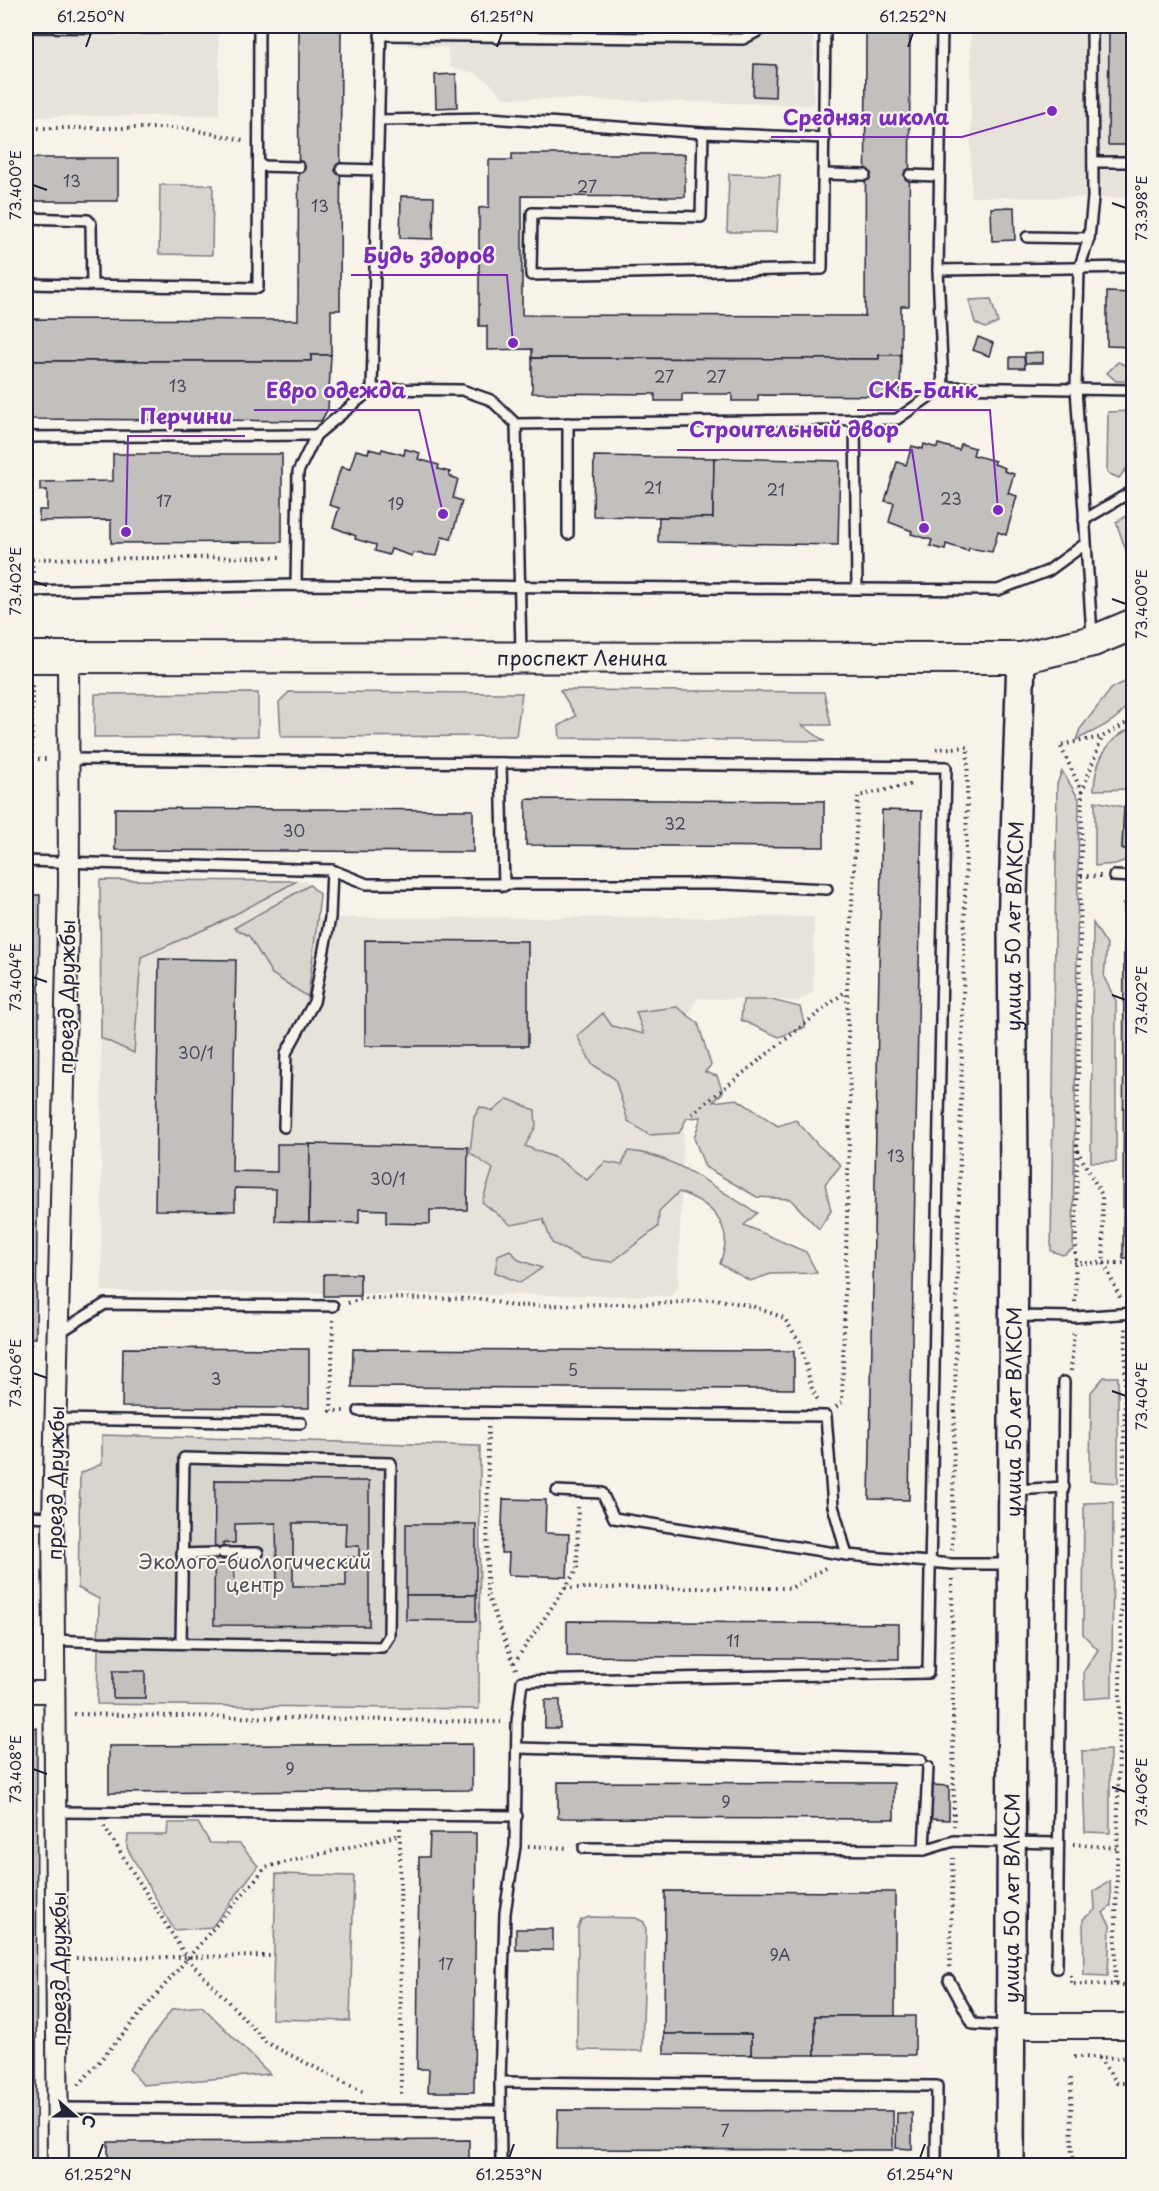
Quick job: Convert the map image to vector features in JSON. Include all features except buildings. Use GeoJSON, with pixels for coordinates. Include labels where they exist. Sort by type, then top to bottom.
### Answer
{"type":"FeatureCollection","features":[{"type":"Feature","properties":{"kind":"main road","name":"проспект Ленина"},"geometry":{"type":"LineString","coordinates":[[26,657],[1021,658],[1093,641],[1134,624]]}},
{"type":"Feature","properties":{"kind":"main road","name":"улица 50 лет ВЛКСМ"},"geometry":{"type":"LineString","coordinates":[[1010,2166],[1012,927],[1021,658]]}},
{"type":"Feature","properties":{"kind":"street","name":"проезд Дружбы"},"geometry":{"type":"LineString","coordinates":[[58,2166],[53,1516],[69,862],[68,657]]}},
{"type":"Feature","properties":{"kind":"street"},"geometry":{"type":"LineString","coordinates":[[26,1692],[54,1692]]}},
{"type":"Feature","properties":{"kind":"street"},"geometry":{"type":"LineString","coordinates":[[1010,2026],[1134,2026]]}},
{"type":"Feature","properties":{"kind":"lane"},"geometry":{"type":"LineString","coordinates":[[26,27],[159,28],[165,26]]}},
{"type":"Feature","properties":{"kind":"lane"},"geometry":{"type":"LineString","coordinates":[[26,284],[258,288],[259,26]]}},
{"type":"Feature","properties":{"kind":"lane"},"geometry":{"type":"LineString","coordinates":[[497,26],[497,38]]}},
{"type":"Feature","properties":{"kind":"lane"},"geometry":{"type":"LineString","coordinates":[[372,389],[381,30],[497,38],[743,39],[768,26]]}},
{"type":"Feature","properties":{"kind":"lane"},"geometry":{"type":"LineString","coordinates":[[703,134],[702,218],[532,213],[531,275],[822,269],[825,26]]}},
{"type":"Feature","properties":{"kind":"lane"},"geometry":{"type":"LineString","coordinates":[[942,26],[939,270],[943,387]]}},
{"type":"Feature","properties":{"kind":"lane"},"geometry":{"type":"LineString","coordinates":[[1092,26],[1093,162],[1089,238],[1079,269],[1076,388],[1093,641]]}},
{"type":"Feature","properties":{"kind":"lane"},"geometry":{"type":"LineString","coordinates":[[380,120],[490,118],[703,134],[825,138]]}},
{"type":"Feature","properties":{"kind":"lane"},"geometry":{"type":"LineString","coordinates":[[1093,162],[1134,162]]}},
{"type":"Feature","properties":{"kind":"lane"},"geometry":{"type":"LineString","coordinates":[[260,166],[299,167]]}},
{"type":"Feature","properties":{"kind":"lane"},"geometry":{"type":"LineString","coordinates":[[341,169],[378,170]]}},
{"type":"Feature","properties":{"kind":"lane"},"geometry":{"type":"LineString","coordinates":[[823,174],[866,175]]}},
{"type":"Feature","properties":{"kind":"lane"},"geometry":{"type":"LineString","coordinates":[[910,175],[939,176]]}},
{"type":"Feature","properties":{"kind":"lane"},"geometry":{"type":"LineString","coordinates":[[26,218],[88,220],[91,224],[92,285]]}},
{"type":"Feature","properties":{"kind":"lane"},"geometry":{"type":"LineString","coordinates":[[1027,237],[1089,238]]}},
{"type":"Feature","properties":{"kind":"lane"},"geometry":{"type":"LineString","coordinates":[[939,270],[1134,267]]}},
{"type":"Feature","properties":{"kind":"lane"},"geometry":{"type":"LineString","coordinates":[[296,585],[298,472],[316,435],[372,389],[462,390],[491,400],[516,424],[897,419],[943,387],[1134,390]]}},
{"type":"Feature","properties":{"kind":"lane"},"geometry":{"type":"LineString","coordinates":[[855,420],[857,587]]}},
{"type":"Feature","properties":{"kind":"lane"},"geometry":{"type":"LineString","coordinates":[[568,423],[568,534]]}},
{"type":"Feature","properties":{"kind":"lane"},"geometry":{"type":"LineString","coordinates":[[516,424],[521,657]]}},
{"type":"Feature","properties":{"kind":"lane"},"geometry":{"type":"LineString","coordinates":[[26,444],[28,437],[316,435]]}},
{"type":"Feature","properties":{"kind":"lane"},"geometry":{"type":"LineString","coordinates":[[1084,520],[1134,490]]}},
{"type":"Feature","properties":{"kind":"lane"},"geometry":{"type":"LineString","coordinates":[[26,591],[296,585],[857,587],[998,590],[1048,571],[1086,544]]}},
{"type":"Feature","properties":{"kind":"lane"},"geometry":{"type":"LineString","coordinates":[[68,759],[946,767],[927,1673],[522,1681],[517,1722],[516,1846],[506,1914],[500,2082],[501,2166]]}},
{"type":"Feature","properties":{"kind":"lane"},"geometry":{"type":"LineString","coordinates":[[501,763],[504,886]]}},
{"type":"Feature","properties":{"kind":"lane"},"geometry":{"type":"LineString","coordinates":[[26,861],[332,870],[367,884],[504,886],[725,884],[827,889]]}},
{"type":"Feature","properties":{"kind":"lane"},"geometry":{"type":"LineString","coordinates":[[284,1127],[286,1053],[314,1002],[330,918],[332,870]]}},
{"type":"Feature","properties":{"kind":"lane"},"geometry":{"type":"LineString","coordinates":[[1114,876],[1134,877]]}},
{"type":"Feature","properties":{"kind":"lane"},"geometry":{"type":"LineString","coordinates":[[57,1334],[105,1304],[333,1306]]}},
{"type":"Feature","properties":{"kind":"lane"},"geometry":{"type":"LineString","coordinates":[[1013,1316],[1076,1317],[1130,1313]]}},
{"type":"Feature","properties":{"kind":"lane"},"geometry":{"type":"LineString","coordinates":[[1058,1968],[1057,1843],[1067,1382]]}},
{"type":"Feature","properties":{"kind":"lane"},"geometry":{"type":"LineString","coordinates":[[359,1411],[826,1416],[832,1506],[848,1555]]}},
{"type":"Feature","properties":{"kind":"lane"},"geometry":{"type":"LineString","coordinates":[[57,1419],[301,1423]]}},
{"type":"Feature","properties":{"kind":"lane"},"geometry":{"type":"LineString","coordinates":[[54,1641],[382,1647],[389,1636],[393,1465],[389,1462],[186,1457],[184,1461],[181,1643]]}},
{"type":"Feature","properties":{"kind":"lane"},"geometry":{"type":"LineString","coordinates":[[1012,1490],[1064,1487]]}},
{"type":"Feature","properties":{"kind":"lane"},"geometry":{"type":"LineString","coordinates":[[557,1491],[602,1493],[614,1518],[848,1555],[952,1564],[1012,1564]]}},
{"type":"Feature","properties":{"kind":"lane"},"geometry":{"type":"LineString","coordinates":[[26,1516],[53,1516]]}},
{"type":"Feature","properties":{"kind":"lane"},"geometry":{"type":"LineString","coordinates":[[182,1554],[258,1553]]}},
{"type":"Feature","properties":{"kind":"lane"},"geometry":{"type":"LineString","coordinates":[[518,1748],[924,1764],[924,1850]]}},
{"type":"Feature","properties":{"kind":"lane"},"geometry":{"type":"LineString","coordinates":[[57,1812],[517,1816]]}},
{"type":"Feature","properties":{"kind":"lane"},"geometry":{"type":"LineString","coordinates":[[584,1848],[924,1850],[954,1841],[1057,1843]]}},
{"type":"Feature","properties":{"kind":"lane"},"geometry":{"type":"LineString","coordinates":[[949,1980],[973,2024],[1010,2026]]}},
{"type":"Feature","properties":{"kind":"lane"},"geometry":{"type":"LineString","coordinates":[[500,2082],[937,2086],[936,2158]]}},
{"type":"Feature","properties":{"kind":"lane"},"geometry":{"type":"LineString","coordinates":[[59,2108],[500,2111]]}},
{"type":"Feature","properties":{"kind":"path"},"geometry":{"type":"LineString","coordinates":[[26,128],[184,128],[260,143]]}},
{"type":"Feature","properties":{"kind":"path"},"geometry":{"type":"LineString","coordinates":[[26,559],[296,557]]}},
{"type":"Feature","properties":{"kind":"path"},"geometry":{"type":"LineString","coordinates":[[1082,792],[1060,745],[1102,737],[1134,719]]}},
{"type":"Feature","properties":{"kind":"path"},"geometry":{"type":"LineString","coordinates":[[1067,1382],[1076,1317],[1074,1263],[1082,792],[1102,737]]}},
{"type":"Feature","properties":{"kind":"path"},"geometry":{"type":"LineString","coordinates":[[949,1980],[954,1841],[952,1564],[968,747]]}},
{"type":"Feature","properties":{"kind":"path"},"geometry":{"type":"LineString","coordinates":[[359,1411],[331,1411],[333,1306],[365,1298],[484,1299],[512,1306],[672,1303],[715,1299],[752,1306],[784,1318],[800,1342],[812,1389],[826,1416],[842,1402],[850,1102],[847,990],[858,796],[914,784],[967,785]]}},
{"type":"Feature","properties":{"kind":"path"},"geometry":{"type":"LineString","coordinates":[[692,1114],[847,990]]}},
{"type":"Feature","properties":{"kind":"path"},"geometry":{"type":"LineString","coordinates":[[1076,1149],[1102,1195],[1104,1263],[1130,1313],[1114,1984]]}},
{"type":"Feature","properties":{"kind":"path"},"geometry":{"type":"LineString","coordinates":[[1074,1263],[1134,1263]]}},
{"type":"Feature","properties":{"kind":"path"},"geometry":{"type":"LineString","coordinates":[[488,1411],[487,1594],[522,1681]]}},
{"type":"Feature","properties":{"kind":"path"},"geometry":{"type":"LineString","coordinates":[[513,1663],[577,1570],[578,1492]]}},
{"type":"Feature","properties":{"kind":"path"},"geometry":{"type":"LineString","coordinates":[[565,1588],[791,1588],[848,1555]]}},
{"type":"Feature","properties":{"kind":"path"},"geometry":{"type":"LineString","coordinates":[[55,1714],[517,1722]]}},
{"type":"Feature","properties":{"kind":"path"},"geometry":{"type":"LineString","coordinates":[[96,1813],[187,1958],[267,2043],[401,2112],[400,1815]]}},
{"type":"Feature","properties":{"kind":"path"},"geometry":{"type":"LineString","coordinates":[[1072,1856],[1073,1833]]}},
{"type":"Feature","properties":{"kind":"path"},"geometry":{"type":"LineString","coordinates":[[59,2108],[266,1867],[400,1835]]}},
{"type":"Feature","properties":{"kind":"path"},"geometry":{"type":"LineString","coordinates":[[1057,1843],[1117,1848]]}},
{"type":"Feature","properties":{"kind":"path"},"geometry":{"type":"LineString","coordinates":[[516,1846],[584,1848]]}},
{"type":"Feature","properties":{"kind":"path"},"geometry":{"type":"LineString","coordinates":[[57,1958],[274,1956]]}},
{"type":"Feature","properties":{"kind":"path"},"geometry":{"type":"LineString","coordinates":[[1071,1972],[1071,1984],[1134,1985]]}},
{"type":"Feature","properties":{"kind":"path"},"geometry":{"type":"LineString","coordinates":[[1074,2057],[1134,2058]]}},
{"type":"Feature","properties":{"kind":"path"},"geometry":{"type":"LineString","coordinates":[[1099,2058],[1117,2083],[1134,2083]]}},
{"type":"Feature","properties":{"kind":"path"},"geometry":{"type":"LineString","coordinates":[[1071,2078],[1072,2166]]}},
{"type":"Feature","properties":{"kind":"shaded area"},"geometry":{"type":"Polygon","coordinates":[[[26,26],[219,26],[219,115],[26,117],[26,26]]]}},
{"type":"Feature","properties":{"kind":"shaded area"},"geometry":{"type":"Polygon","coordinates":[[[408,26],[814,26],[814,105],[503,98],[490,83],[475,73],[450,67],[447,47],[408,46],[408,26]]]}},
{"type":"Feature","properties":{"kind":"shaded area"},"geometry":{"type":"Polygon","coordinates":[[[971,26],[1133,26],[1133,198],[971,197],[971,26]]]}},
{"type":"Feature","properties":{"kind":"shaded area"},"geometry":{"type":"Polygon","coordinates":[[[100,880],[306,881],[320,895],[319,918],[814,917],[813,992],[798,1001],[697,998],[688,1016],[678,1285],[671,1296],[102,1291],[100,880]]]}},
{"type":"Feature","properties":{"kind":"green space"},"geometry":{"type":"Polygon","coordinates":[[[729,174],[780,175],[777,232],[727,232],[729,174]]]}},
{"type":"Feature","properties":{"kind":"green space"},"geometry":{"type":"Polygon","coordinates":[[[160,185],[213,185],[212,255],[159,254],[160,185]]]}},
{"type":"Feature","properties":{"kind":"green space"},"geometry":{"type":"Polygon","coordinates":[[[991,299],[998,323],[985,328],[975,323],[969,300],[991,299]]]}},
{"type":"Feature","properties":{"kind":"green space"},"geometry":{"type":"Polygon","coordinates":[[[1118,362],[1133,368],[1133,381],[1116,381],[1107,373],[1118,362]]]}},
{"type":"Feature","properties":{"kind":"green space"},"geometry":{"type":"Polygon","coordinates":[[[1133,411],[1133,460],[1119,478],[1107,473],[1108,412],[1133,411]]]}},
{"type":"Feature","properties":{"kind":"green space"},"geometry":{"type":"Polygon","coordinates":[[[1133,512],[1134,570],[1116,522],[1133,512]]]}},
{"type":"Feature","properties":{"kind":"green space"},"geometry":{"type":"Polygon","coordinates":[[[1133,678],[1129,702],[1123,711],[1107,724],[1076,740],[1080,729],[1112,688],[1133,678]]]}},
{"type":"Feature","properties":{"kind":"green space"},"geometry":{"type":"Polygon","coordinates":[[[560,690],[824,692],[831,725],[802,725],[824,741],[560,738],[559,726],[576,716],[560,690]]]}},
{"type":"Feature","properties":{"kind":"green space"},"geometry":{"type":"Polygon","coordinates":[[[289,692],[522,693],[516,736],[281,737],[279,702],[289,692]]]}},
{"type":"Feature","properties":{"kind":"green space"},"geometry":{"type":"Polygon","coordinates":[[[258,693],[258,736],[94,737],[95,694],[258,693]]]}},
{"type":"Feature","properties":{"kind":"green space"},"geometry":{"type":"Polygon","coordinates":[[[1133,727],[1133,789],[1094,790],[1097,770],[1104,752],[1116,738],[1133,727]]]}},
{"type":"Feature","properties":{"kind":"green space"},"geometry":{"type":"Polygon","coordinates":[[[1062,771],[1079,799],[1073,1249],[1063,1255],[1051,1251],[1057,784],[1062,771]]]}},
{"type":"Feature","properties":{"kind":"green space"},"geometry":{"type":"Polygon","coordinates":[[[1095,801],[1124,807],[1122,849],[1133,849],[1133,858],[1115,864],[1095,866],[1095,801]]]}},
{"type":"Feature","properties":{"kind":"green space"},"geometry":{"type":"Polygon","coordinates":[[[100,880],[297,881],[219,923],[141,957],[134,1053],[101,1038],[100,880]]]}},
{"type":"Feature","properties":{"kind":"green space"},"geometry":{"type":"Polygon","coordinates":[[[310,885],[320,895],[308,997],[272,974],[249,936],[234,928],[310,885]]]}},
{"type":"Feature","properties":{"kind":"green space"},"geometry":{"type":"Polygon","coordinates":[[[1093,923],[1107,945],[1104,977],[1116,1001],[1116,1162],[1091,1162],[1093,923]]]}},
{"type":"Feature","properties":{"kind":"green space"},"geometry":{"type":"Polygon","coordinates":[[[743,1000],[771,1000],[800,1007],[805,1027],[779,1037],[741,1020],[743,1000]]]}},
{"type":"Feature","properties":{"kind":"green space"},"geometry":{"type":"Polygon","coordinates":[[[677,1007],[698,1023],[711,1065],[705,1072],[717,1076],[723,1092],[713,1102],[737,1099],[778,1126],[796,1120],[818,1145],[841,1165],[825,1184],[831,1211],[819,1229],[790,1199],[757,1197],[705,1167],[694,1138],[701,1117],[687,1118],[679,1133],[649,1135],[628,1121],[615,1079],[592,1064],[577,1036],[603,1013],[612,1026],[644,1034],[636,1012],[677,1007]]]}},
{"type":"Feature","properties":{"kind":"green space"},"geometry":{"type":"Polygon","coordinates":[[[508,1099],[535,1110],[536,1126],[525,1146],[558,1159],[587,1180],[605,1162],[622,1165],[628,1151],[662,1159],[679,1166],[757,1213],[744,1225],[806,1252],[817,1273],[771,1274],[750,1281],[720,1264],[725,1239],[719,1220],[702,1203],[679,1192],[659,1211],[658,1227],[612,1262],[581,1258],[552,1243],[543,1219],[511,1225],[482,1202],[493,1169],[470,1153],[474,1117],[480,1107],[493,1111],[508,1099]]]}},
{"type":"Feature","properties":{"kind":"green space"},"geometry":{"type":"Polygon","coordinates":[[[510,1250],[519,1260],[542,1268],[520,1283],[495,1272],[498,1255],[510,1250]]]}},
{"type":"Feature","properties":{"kind":"green space"},"geometry":{"type":"Polygon","coordinates":[[[1104,1377],[1118,1377],[1118,1483],[1090,1481],[1091,1392],[1104,1377]]]}},
{"type":"Feature","properties":{"kind":"green space","name":"Эколого-биологический центр"},"geometry":{"type":"Polygon","coordinates":[[[102,1435],[480,1446],[479,1709],[97,1704],[99,1599],[78,1588],[80,1473],[102,1464],[102,1435]]]}},
{"type":"Feature","properties":{"kind":"green space"},"geometry":{"type":"Polygon","coordinates":[[[1113,1502],[1112,1697],[1085,1699],[1084,1671],[1098,1650],[1083,1634],[1084,1503],[1113,1502]]]}},
{"type":"Feature","properties":{"kind":"green space"},"geometry":{"type":"Polygon","coordinates":[[[1110,1750],[1110,1833],[1085,1832],[1082,1751],[1110,1750]]]}},
{"type":"Feature","properties":{"kind":"green space"},"geometry":{"type":"Polygon","coordinates":[[[168,1823],[198,1823],[210,1843],[240,1844],[258,1866],[212,1927],[174,1930],[127,1848],[128,1835],[167,1835],[168,1823]]]}},
{"type":"Feature","properties":{"kind":"green space"},"geometry":{"type":"Polygon","coordinates":[[[276,1874],[354,1876],[350,2021],[272,2019],[276,1874]]]}},
{"type":"Feature","properties":{"kind":"green space"},"geometry":{"type":"Polygon","coordinates":[[[1110,1881],[1111,1906],[1103,1913],[1110,1925],[1108,1976],[1084,1975],[1083,1919],[1095,1910],[1094,1891],[1110,1881]]]}},
{"type":"Feature","properties":{"kind":"green space"},"geometry":{"type":"Polygon","coordinates":[[[589,1917],[636,1918],[644,1922],[646,1929],[642,2051],[579,2050],[577,2043],[578,1928],[581,1920],[589,1917]]]}},
{"type":"Feature","properties":{"kind":"green space"},"geometry":{"type":"Polygon","coordinates":[[[202,2006],[270,2074],[143,2085],[129,2069],[172,2009],[202,2006]]]}},
{"type":"Feature","properties":{"kind":"place","name":"Средняя школа"},"geometry":{"type":"Point","coordinates":[1052,111]}},
{"type":"Feature","properties":{"kind":"place","name":"Будь здоров"},"geometry":{"type":"Point","coordinates":[513,343]}},
{"type":"Feature","properties":{"kind":"place","name":"СКБ-Банк"},"geometry":{"type":"Point","coordinates":[998,510]}},
{"type":"Feature","properties":{"kind":"place","name":"Евро одежда"},"geometry":{"type":"Point","coordinates":[443,514]}},
{"type":"Feature","properties":{"kind":"place","name":"Строительный двор"},"geometry":{"type":"Point","coordinates":[924,528]}},
{"type":"Feature","properties":{"kind":"place","name":"Перчини"},"geometry":{"type":"Point","coordinates":[126,532]}}]}
